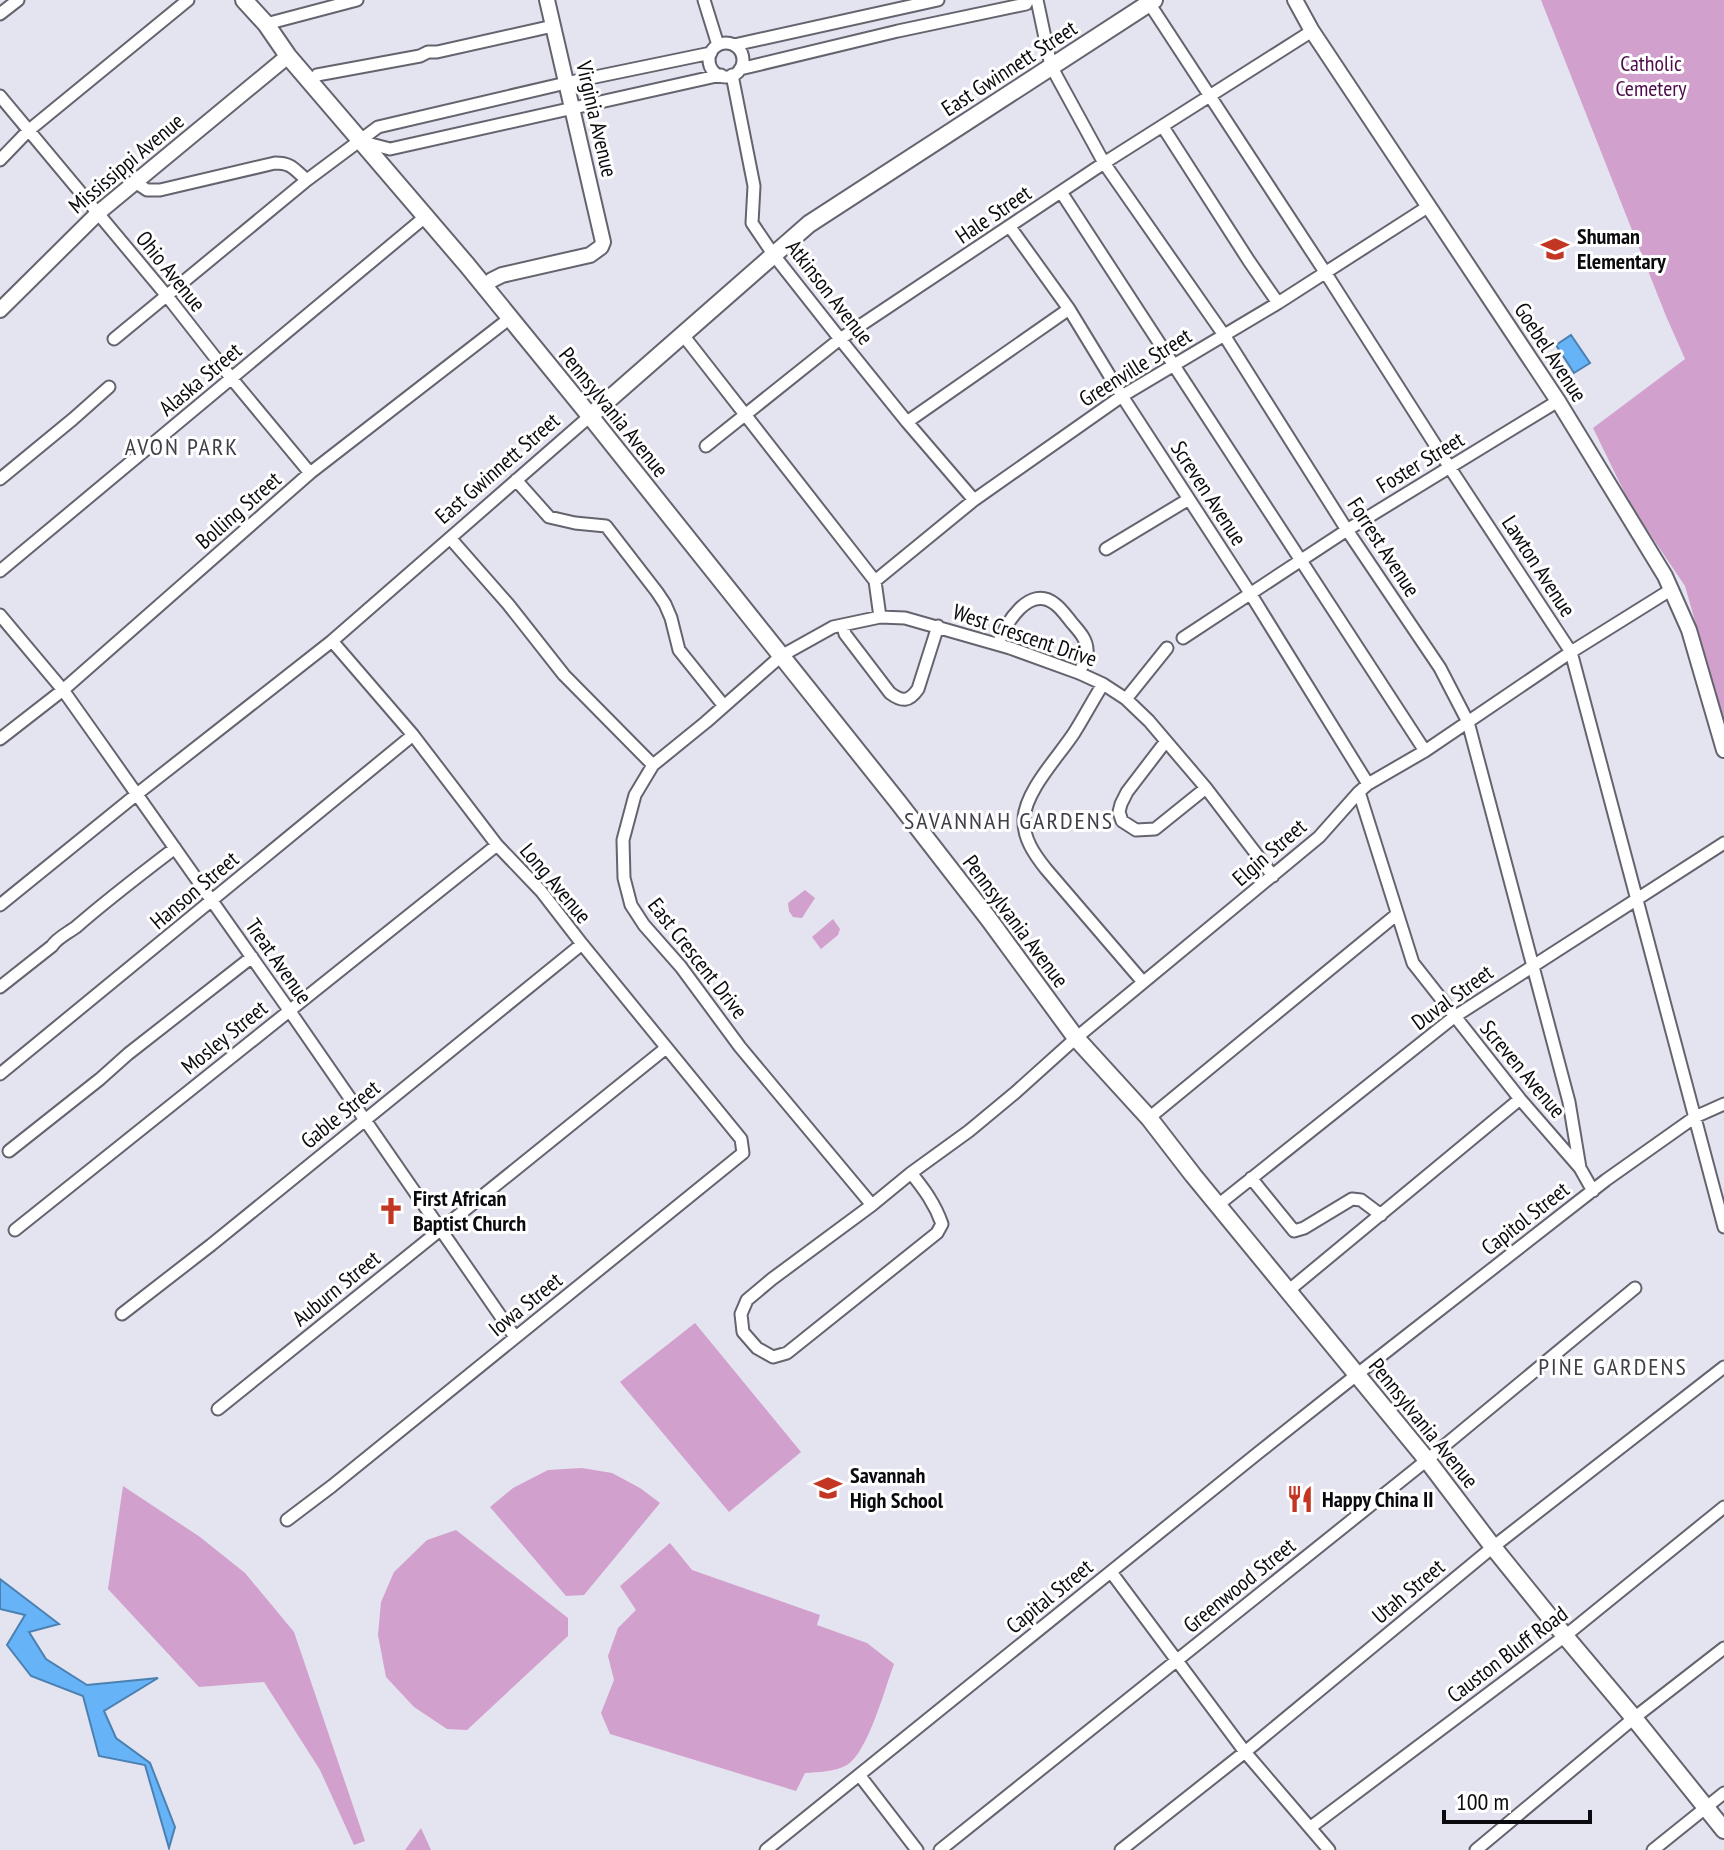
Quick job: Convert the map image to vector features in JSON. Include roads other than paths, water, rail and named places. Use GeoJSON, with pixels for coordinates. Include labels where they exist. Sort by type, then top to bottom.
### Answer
{"type":"FeatureCollection","features":[{"type":"Feature","properties":{"kind":"main road","name":"Pennsylvania Avenue"},"geometry":{"type":"LineString","coordinates":[[244,0],[590,416],[988,918],[1076,1038],[1132,1097],[1724,1830]]}},
{"type":"Feature","properties":{"kind":"main road","name":"East Gwinnett Street"},"geometry":{"type":"LineString","coordinates":[[590,416],[809,224],[1151,1]]}},
{"type":"Feature","properties":{"kind":"street"},"geometry":{"type":"LineString","coordinates":[[0,14],[18,0]]}},
{"type":"Feature","properties":{"kind":"street"},"geometry":{"type":"LineString","coordinates":[[0,160],[28,131],[188,0]]}},
{"type":"Feature","properties":{"kind":"street"},"geometry":{"type":"LineString","coordinates":[[266,24],[357,0]]}},
{"type":"Feature","properties":{"kind":"street","name":"Virginia Avenue"},"geometry":{"type":"LineString","coordinates":[[484,287],[502,275],[590,255],[601,247],[603,236],[547,0]]}},
{"type":"Feature","properties":{"kind":"street","name":"Atkinson Avenue"},"geometry":{"type":"LineString","coordinates":[[704,0],[714,49],[710,58],[712,69],[731,73]]}},
{"type":"Feature","properties":{"kind":"street"},"geometry":{"type":"LineString","coordinates":[[114,339],[307,180],[378,127],[729,43],[734,45],[892,5],[938,0]]}},
{"type":"Feature","properties":{"kind":"street"},"geometry":{"type":"LineString","coordinates":[[359,141],[390,149],[731,73],[898,31],[1026,4],[1028,0]]}},
{"type":"Feature","properties":{"kind":"street","name":"Forrest Avenue"},"geometry":{"type":"LineString","coordinates":[[1037,0],[1051,66],[1104,163],[1224,335],[1347,530],[1440,668],[1468,722],[1569,1102],[1580,1168]]}},
{"type":"Feature","properties":{"kind":"street","name":"Goebel Avenue"},"geometry":{"type":"LineString","coordinates":[[1295,0],[1312,31],[1558,401],[1672,589],[1689,630],[1724,750]]}},
{"type":"Feature","properties":{"kind":"street","name":"Lawton Avenue"},"geometry":{"type":"LineString","coordinates":[[1151,1],[1571,652],[1724,1227]]}},
{"type":"Feature","properties":{"kind":"street"},"geometry":{"type":"LineString","coordinates":[[892,5],[898,31]]}},
{"type":"Feature","properties":{"kind":"street"},"geometry":{"type":"LineString","coordinates":[[310,83],[317,75],[553,26]]}},
{"type":"Feature","properties":{"kind":"street","name":"Hale Street"},"geometry":{"type":"LineString","coordinates":[[706,446],[840,339],[1104,163],[1312,31]]}},
{"type":"Feature","properties":{"kind":"street","name":"Atkinson Avenue"},"geometry":{"type":"LineString","coordinates":[[731,73],[743,58],[734,45]]}},
{"type":"Feature","properties":{"kind":"street","name":"Mississippi Avenue"},"geometry":{"type":"LineString","coordinates":[[0,310],[98,213],[288,56]]}},
{"type":"Feature","properties":{"kind":"street","name":"Atkinson Avenue"},"geometry":{"type":"LineString","coordinates":[[731,73],[754,186],[752,223],[840,339],[974,500]]}},
{"type":"Feature","properties":{"kind":"street","name":"Ohio Avenue"},"geometry":{"type":"LineString","coordinates":[[0,96],[310,473]]}},
{"type":"Feature","properties":{"kind":"street"},"geometry":{"type":"LineString","coordinates":[[1163,127],[1278,303]]}},
{"type":"Feature","properties":{"kind":"street"},"geometry":{"type":"LineString","coordinates":[[135,184],[147,190],[160,190],[275,163],[287,163],[307,180]]}},
{"type":"Feature","properties":{"kind":"street"},"geometry":{"type":"LineString","coordinates":[[1061,192],[1425,751]]}},
{"type":"Feature","properties":{"kind":"street","name":"Greenville Street"},"geometry":{"type":"LineString","coordinates":[[875,581],[974,500],[1122,396],[1278,303],[1429,206]]}},
{"type":"Feature","properties":{"kind":"street","name":"Alaska Street"},"geometry":{"type":"LineString","coordinates":[[0,571],[425,217]]}},
{"type":"Feature","properties":{"kind":"street","name":"Screven Avenue"},"geometry":{"type":"LineString","coordinates":[[1010,227],[1069,309],[1250,593],[1364,788],[1396,915],[1413,963],[1520,1099],[1580,1168],[1593,1191]]}},
{"type":"Feature","properties":{"kind":"street"},"geometry":{"type":"LineString","coordinates":[[907,422],[1069,309]]}},
{"type":"Feature","properties":{"kind":"street","name":"Bolling Street"},"geometry":{"type":"LineString","coordinates":[[0,739],[63,690],[310,473],[510,318]]}},
{"type":"Feature","properties":{"kind":"street"},"geometry":{"type":"LineString","coordinates":[[683,335],[875,581],[880,617]]}},
{"type":"Feature","properties":{"kind":"street"},"geometry":{"type":"LineString","coordinates":[[0,479],[109,387]]}},
{"type":"Feature","properties":{"kind":"street","name":"Foster Street"},"geometry":{"type":"LineString","coordinates":[[1183,638],[1347,530],[1558,401]]}},
{"type":"Feature","properties":{"kind":"street","name":"East Gwinnett Street"},"geometry":{"type":"LineString","coordinates":[[0,905],[332,641],[590,416]]}},
{"type":"Feature","properties":{"kind":"street"},"geometry":{"type":"LineString","coordinates":[[516,480],[549,517],[606,526],[657,592],[671,618],[679,650],[724,706]]}},
{"type":"Feature","properties":{"kind":"street"},"geometry":{"type":"LineString","coordinates":[[1106,549],[1189,499]]}},
{"type":"Feature","properties":{"kind":"street"},"geometry":{"type":"LineString","coordinates":[[450,538],[564,675],[653,765]]}},
{"type":"Feature","properties":{"kind":"street","name":"Elgin Street"},"geometry":{"type":"LineString","coordinates":[[911,1173],[938,1211],[942,1224],[937,1233],[787,1353],[773,1357],[757,1348],[743,1332],[741,1314],[747,1300],[803,1255],[1004,1102],[1076,1038],[1319,837],[1364,788],[1672,589]]}},
{"type":"Feature","properties":{"kind":"street"},"geometry":{"type":"LineString","coordinates":[[998,644],[1010,618],[1026,603],[1045,599],[1055,603],[1085,640],[1086,658],[1079,673]]}},
{"type":"Feature","properties":{"kind":"street","name":"Treat Avenue"},"geometry":{"type":"LineString","coordinates":[[0,615],[63,690],[515,1337]]}},
{"type":"Feature","properties":{"kind":"street","name":"West Crescent Drive"},"geometry":{"type":"LineString","coordinates":[[781,656],[833,627],[880,617],[905,618],[998,644],[1079,673],[1126,699],[1149,721],[1206,788],[1273,876]]}},
{"type":"Feature","properties":{"kind":"street"},"geometry":{"type":"LineString","coordinates":[[843,626],[845,634],[890,693],[905,699],[918,689],[938,626]]}},
{"type":"Feature","properties":{"kind":"street","name":"Long Avenue"},"geometry":{"type":"LineString","coordinates":[[332,641],[413,735],[497,845],[541,891],[741,1139],[743,1153]]}},
{"type":"Feature","properties":{"kind":"street"},"geometry":{"type":"LineString","coordinates":[[1126,699],[1167,648]]}},
{"type":"Feature","properties":{"kind":"street","name":"East Crescent Drive"},"geometry":{"type":"LineString","coordinates":[[781,656],[653,765],[635,795],[623,840],[624,878],[631,905],[644,925],[681,967],[740,1047],[872,1205]]}},
{"type":"Feature","properties":{"kind":"street"},"geometry":{"type":"LineString","coordinates":[[1103,684],[1026,804],[1025,831],[1032,851],[1046,869],[1143,982]]}},
{"type":"Feature","properties":{"kind":"street","name":"Hanson Street"},"geometry":{"type":"LineString","coordinates":[[0,1074],[413,735]]}},
{"type":"Feature","properties":{"kind":"street"},"geometry":{"type":"LineString","coordinates":[[1166,741],[1127,792],[1119,812],[1122,821],[1136,830],[1155,829],[1206,788]]}},
{"type":"Feature","properties":{"kind":"street","name":"Duval Street"},"geometry":{"type":"LineString","coordinates":[[1218,1205],[1454,1017],[1724,843]]}},
{"type":"Feature","properties":{"kind":"street","name":"Mosley Street"},"geometry":{"type":"LineString","coordinates":[[15,1230],[497,845]]}},
{"type":"Feature","properties":{"kind":"street"},"geometry":{"type":"LineString","coordinates":[[0,987],[175,848]]}},
{"type":"Feature","properties":{"kind":"street"},"geometry":{"type":"LineString","coordinates":[[1149,1118],[1396,915]]}},
{"type":"Feature","properties":{"kind":"street","name":"Gable Street"},"geometry":{"type":"LineString","coordinates":[[122,1314],[582,944]]}},
{"type":"Feature","properties":{"kind":"street"},"geometry":{"type":"LineString","coordinates":[[9,1151],[252,957]]}},
{"type":"Feature","properties":{"kind":"street","name":"Auburn Street"},"geometry":{"type":"LineString","coordinates":[[218,1409],[666,1048]]}},
{"type":"Feature","properties":{"kind":"street"},"geometry":{"type":"LineString","coordinates":[[1288,1291],[1520,1099]]}},
{"type":"Feature","properties":{"kind":"street","name":"Capitol Street"},"geometry":{"type":"LineString","coordinates":[[1357,1374],[1593,1191],[1695,1117],[1724,1104]]}},
{"type":"Feature","properties":{"kind":"street","name":"Iowa Street"},"geometry":{"type":"LineString","coordinates":[[287,1520],[743,1153]]}},
{"type":"Feature","properties":{"kind":"street"},"geometry":{"type":"LineString","coordinates":[[1251,1178],[1294,1231],[1352,1199],[1361,1200],[1381,1215]]}},
{"type":"Feature","properties":{"kind":"street","name":"Greenwood Street"},"geometry":{"type":"LineString","coordinates":[[940,1850],[1427,1460],[1635,1288]]}},
{"type":"Feature","properties":{"kind":"street","name":"Utah Street"},"geometry":{"type":"LineString","coordinates":[[1121,1850],[1493,1547],[1724,1367]]}},
{"type":"Feature","properties":{"kind":"street","name":"Capital Street"},"geometry":{"type":"LineString","coordinates":[[766,1850],[1357,1374]]}},
{"type":"Feature","properties":{"kind":"street","name":"Causton Bluff Road"},"geometry":{"type":"LineString","coordinates":[[1311,1827],[1565,1636],[1724,1507]]}},
{"type":"Feature","properties":{"kind":"street"},"geometry":{"type":"LineString","coordinates":[[1111,1572],[1245,1752],[1329,1850]]}},
{"type":"Feature","properties":{"kind":"street"},"geometry":{"type":"LineString","coordinates":[[1476,1850],[1634,1718],[1724,1648]]}},
{"type":"Feature","properties":{"kind":"street"},"geometry":{"type":"LineString","coordinates":[[860,1776],[917,1850]]}},
{"type":"Feature","properties":{"kind":"street"},"geometry":{"type":"LineString","coordinates":[[1653,1850],[1724,1793]]}},
{"type":"Feature","properties":{"kind":"water"},"geometry":{"type":"Polygon","coordinates":[[[1571,335],[1590,363],[1574,373],[1556,345],[1571,335]]]}},
{"type":"Feature","properties":{"kind":"water"},"geometry":{"type":"Polygon","coordinates":[[[0,1579],[59,1624],[29,1632],[46,1659],[87,1685],[158,1678],[104,1711],[116,1738],[150,1763],[175,1827],[169,1848],[145,1765],[99,1756],[83,1696],[31,1676],[7,1645],[25,1615],[0,1609],[0,1579]]]}},
{"type":"Feature","properties":{"kind":"place","name":"Shuman Elementary"},"geometry":{"type":"Point","coordinates":[1555,249]}},
{"type":"Feature","properties":{"kind":"place","name":"First African Baptist Church"},"geometry":{"type":"Point","coordinates":[391,1211]}},
{"type":"Feature","properties":{"kind":"place","name":"Savannah High School"},"geometry":{"type":"Point","coordinates":[828,1488]}},
{"type":"Feature","properties":{"kind":"place","name":"Happy China II"},"geometry":{"type":"Point","coordinates":[1300,1499]}},
{"type":"Feature","properties":{"kind":"district","name":"AVON PARK"},"geometry":{"type":"Point","coordinates":[182,447]}},
{"type":"Feature","properties":{"kind":"district","name":"SAVANNAH GARDENS"},"geometry":{"type":"Point","coordinates":[1009,821]}},
{"type":"Feature","properties":{"kind":"district","name":"PINE GARDENS"},"geometry":{"type":"Point","coordinates":[1613,1367]}},
{"type":"Feature","properties":{"kind":"park label","name":"Catholic Cemetery"},"geometry":{"type":"Point","coordinates":[1651,76]}}]}
